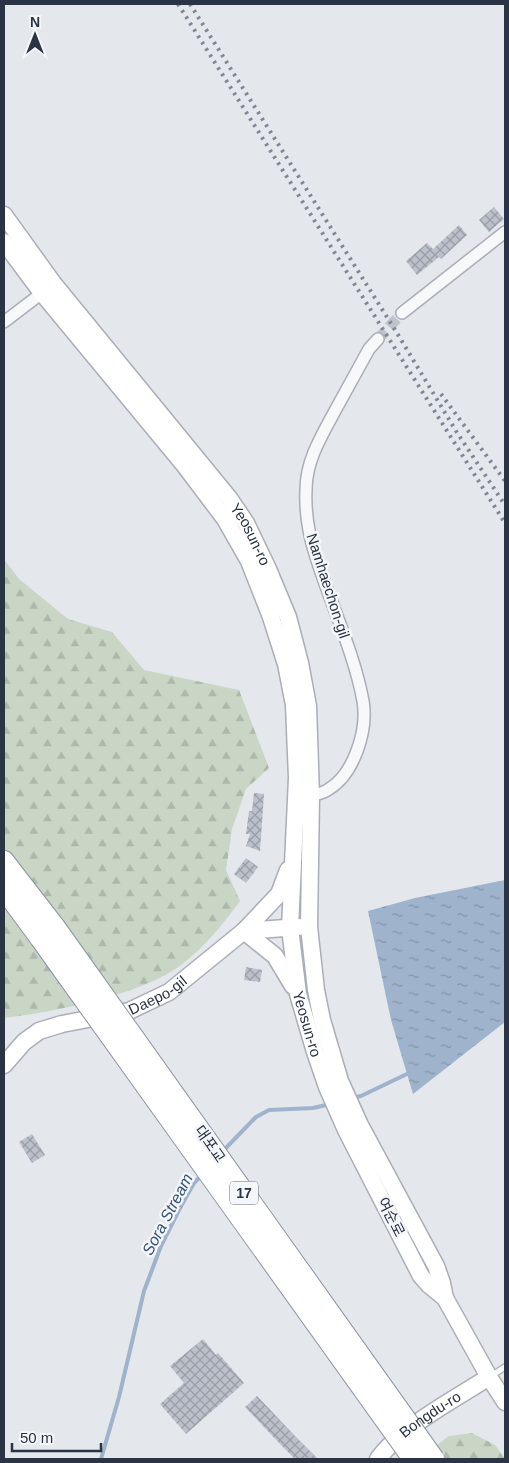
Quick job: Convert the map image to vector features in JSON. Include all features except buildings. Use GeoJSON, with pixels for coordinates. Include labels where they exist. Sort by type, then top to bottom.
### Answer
{"type":"FeatureCollection","features":[{"type":"Feature","properties":{"kind":"highway","name":"17"},"geometry":{"type":"LineString","coordinates":[[6,870],[47,933]]}},
{"type":"Feature","properties":{"kind":"highway","name":"대포교"},"geometry":{"type":"LineString","coordinates":[[47,933],[413,1459]]}},
{"type":"Feature","properties":{"kind":"highway","name":"대포교"},"geometry":{"type":"LineString","coordinates":[[47,933],[434,1459]]}},
{"type":"Feature","properties":{"kind":"street","name":"Yeosun-ro"},"geometry":{"type":"LineString","coordinates":[[4,215],[53,283],[229,498],[246,523],[288,617],[300,663],[308,706],[311,796],[309,926],[311,958],[334,1084]]}},
{"type":"Feature","properties":{"kind":"street"},"geometry":{"type":"LineString","coordinates":[[402,313],[505,232]]}},
{"type":"Feature","properties":{"kind":"street","name":"Yeosun-ro"},"geometry":{"type":"LineString","coordinates":[[4,242],[42,292],[225,518],[249,561],[271,617],[286,664],[294,705],[297,778],[290,928],[293,959],[298,994],[334,1084]]}},
{"type":"Feature","properties":{"kind":"street"},"geometry":{"type":"LineString","coordinates":[[4,322],[42,292]]}},
{"type":"Feature","properties":{"kind":"street","name":"Namhaechon-gil"},"geometry":{"type":"LineString","coordinates":[[311,796],[329,790],[343,777],[349,768],[360,740],[364,711],[350,654],[311,540],[306,508],[307,473],[315,447],[369,349],[378,339]]}},
{"type":"Feature","properties":{"kind":"street","name":"Daepo-gil"},"geometry":{"type":"LineString","coordinates":[[4,1065],[24,1042],[39,1031],[62,1024],[129,1010],[169,992],[244,931],[279,894],[286,878],[294,846]]}},
{"type":"Feature","properties":{"kind":"street"},"geometry":{"type":"LineString","coordinates":[[244,931],[309,926]]}},
{"type":"Feature","properties":{"kind":"street"},"geometry":{"type":"LineString","coordinates":[[244,931],[274,956],[298,994]]}},
{"type":"Feature","properties":{"kind":"street","name":"여순로"},"geometry":{"type":"LineString","coordinates":[[334,1084],[421,1276],[429,1286],[445,1298],[505,1402]]}},
{"type":"Feature","properties":{"kind":"street","name":"Bongdu-ro"},"geometry":{"type":"LineString","coordinates":[[378,1459],[398,1438],[489,1377]]}},
{"type":"Feature","properties":{"kind":"lane"},"geometry":{"type":"LineString","coordinates":[[489,1377],[505,1367]]}},
{"type":"Feature","properties":{"kind":"green space"},"geometry":{"type":"Polygon","coordinates":[[[4,559],[19,579],[68,619],[112,632],[144,670],[239,690],[269,768],[246,789],[232,829],[226,870],[240,901],[198,951],[164,976],[121,993],[71,1007],[4,1018],[4,559]]]}},
{"type":"Feature","properties":{"kind":"green space"},"geometry":{"type":"Polygon","coordinates":[[[472,1433],[495,1445],[505,1459],[419,1459],[449,1436],[472,1433]]]}},
{"type":"Feature","properties":{"kind":"water"},"geometry":{"type":"Polygon","coordinates":[[[505,880],[505,1022],[413,1094],[391,1020],[368,911],[415,898],[505,880]]]}},
{"type":"Feature","properties":{"kind":"waterway","name":"Sora Stream"},"geometry":{"type":"LineString","coordinates":[[352,1098],[361,1096],[409,1073]]}},
{"type":"Feature","properties":{"kind":"waterway","name":"Sora Stream"},"geometry":{"type":"LineString","coordinates":[[222,1152],[256,1117],[269,1110],[313,1108],[331,1104]]}},
{"type":"Feature","properties":{"kind":"waterway","name":"Sora Stream"},"geometry":{"type":"LineString","coordinates":[[101,1459],[119,1397],[144,1291],[161,1246],[180,1208],[194,1183],[203,1174]]}},
{"type":"Feature","properties":{"kind":"tunnel"},"geometry":{"type":"LineString","coordinates":[[378,339],[402,313]]}},
{"type":"Feature","properties":{"kind":"railway"},"geometry":{"type":"LineString","coordinates":[[178,4],[505,523]]}},
{"type":"Feature","properties":{"kind":"railway"},"geometry":{"type":"LineString","coordinates":[[190,4],[397,333],[456,431],[505,505]]}},
{"type":"Feature","properties":{"kind":"railway"},"geometry":{"type":"LineString","coordinates":[[441,394],[505,481]]}}]}
